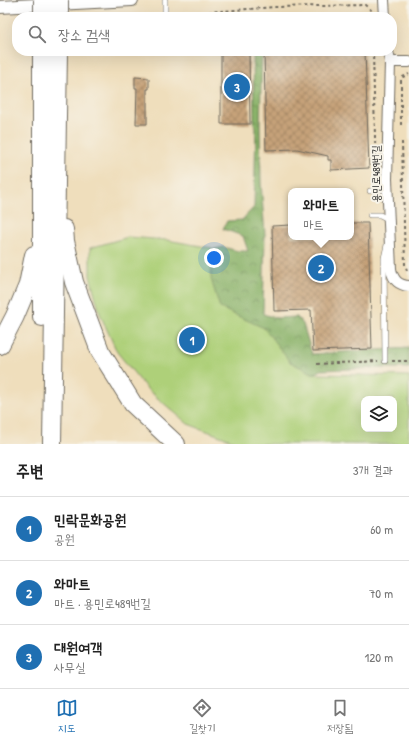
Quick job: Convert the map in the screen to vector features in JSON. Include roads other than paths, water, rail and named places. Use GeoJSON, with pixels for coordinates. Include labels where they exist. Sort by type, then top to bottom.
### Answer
{"type":"FeatureCollection","features":[{"type":"Feature","properties":{"kind":"highway"},"geometry":{"type":"LineString","coordinates":[[43,0],[43,12]]}},
{"type":"Feature","properties":{"kind":"highway"},"geometry":{"type":"LineString","coordinates":[[59,0],[59,12]]}},
{"type":"Feature","properties":{"kind":"highway"},"geometry":{"type":"LineString","coordinates":[[41,444],[42,56]]}},
{"type":"Feature","properties":{"kind":"highway"},"geometry":{"type":"LineString","coordinates":[[52,444],[58,56]]}},
{"type":"Feature","properties":{"kind":"highway"},"geometry":{"type":"LineString","coordinates":[[57,114],[65,240],[74,282],[100,351],[133,404],[176,444]]}},
{"type":"Feature","properties":{"kind":"highway"},"geometry":{"type":"LineString","coordinates":[[0,345],[15,316],[28,285],[41,221]]}},
{"type":"Feature","properties":{"kind":"street"},"geometry":{"type":"LineString","coordinates":[[0,7],[132,0]]}},
{"type":"Feature","properties":{"kind":"street"},"geometry":{"type":"LineString","coordinates":[[384,0],[385,12]]}},
{"type":"Feature","properties":{"kind":"street","name":"용민로489번길"},"geometry":{"type":"LineString","coordinates":[[389,56],[387,186],[390,269],[392,278],[398,283],[409,286]]}},
{"type":"Feature","properties":{"kind":"street"},"geometry":{"type":"LineString","coordinates":[[390,62],[409,62]]}},
{"type":"Feature","properties":{"kind":"lane"},"geometry":{"type":"LineString","coordinates":[[165,0],[165,12]]}},
{"type":"Feature","properties":{"kind":"lane"},"geometry":{"type":"LineString","coordinates":[[370,191],[380,190],[387,186]]}},
{"type":"Feature","properties":{"kind":"lane"},"geometry":{"type":"LineString","coordinates":[[370,215],[380,215],[388,219]]}},
{"type":"Feature","properties":{"kind":"lane"},"geometry":{"type":"LineString","coordinates":[[384,361],[384,258],[389,237]]}},
{"type":"Feature","properties":{"kind":"place","name":"대원여객"},"geometry":{"type":"Point","coordinates":[237,87]}},
{"type":"Feature","properties":{"kind":"place","name":"와마트"},"geometry":{"type":"Point","coordinates":[321,268]}},
{"type":"Feature","properties":{"kind":"place","name":"민락문화공원"},"geometry":{"type":"Point","coordinates":[192,340]}}]}
